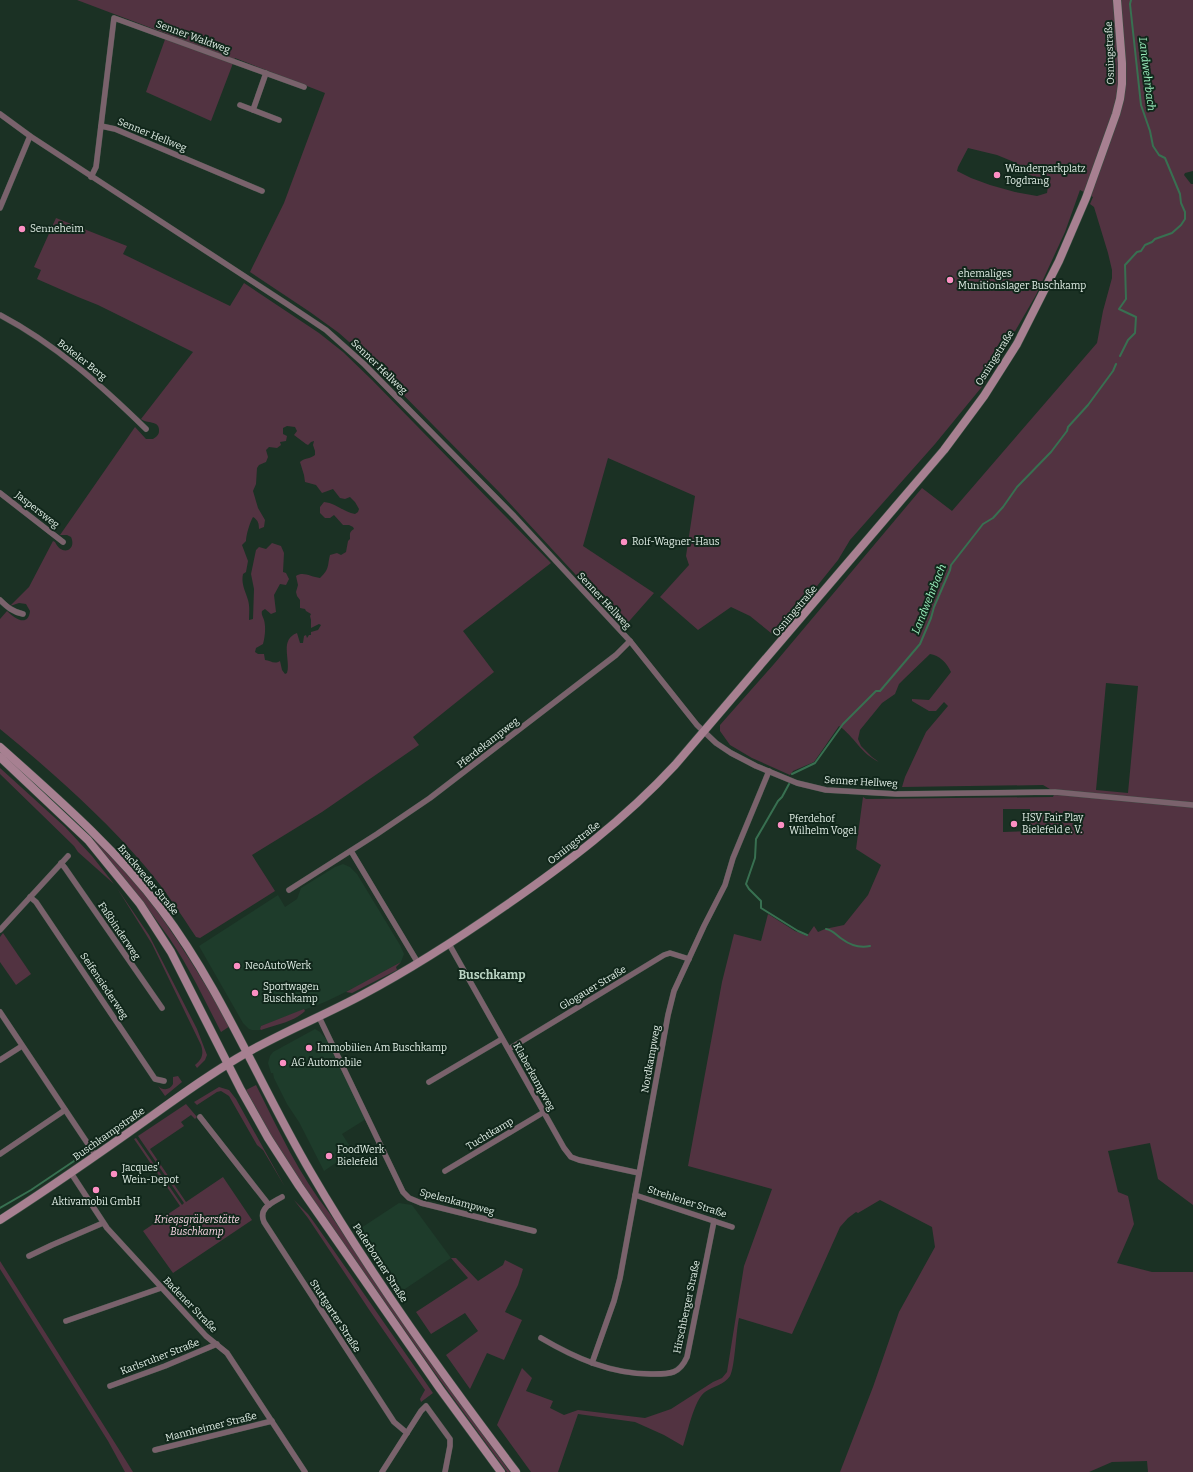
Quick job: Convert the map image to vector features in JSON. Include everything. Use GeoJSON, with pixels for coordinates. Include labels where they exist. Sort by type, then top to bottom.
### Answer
{"type":"FeatureCollection","features":[{"type":"Feature","properties":{"kind":"main road","name":"Osningstraße"},"geometry":{"type":"LineString","coordinates":[[248,1052],[362,995],[449,944],[519,897],[597,838],[646,796],[704,732],[944,450],[984,396],[1017,344],[1046,289],[1073,230],[1116,114],[1122,84],[1118,0]]}},
{"type":"Feature","properties":{"kind":"main road","name":"Brackweder Straße"},"geometry":{"type":"LineString","coordinates":[[0,747],[91,830],[139,881],[163,911],[189,950],[224,1007],[248,1052]]}},
{"type":"Feature","properties":{"kind":"main road","name":"Brackweder Straße"},"geometry":{"type":"LineString","coordinates":[[0,757],[80,831],[130,891],[171,952],[228,1064]]}},
{"type":"Feature","properties":{"kind":"main road","name":"Buschkampstraße"},"geometry":{"type":"LineString","coordinates":[[0,1220],[96,1156],[228,1064],[248,1052]]}},
{"type":"Feature","properties":{"kind":"main road","name":"Paderborner Straße"},"geometry":{"type":"LineString","coordinates":[[248,1052],[309,1170],[335,1212],[425,1348],[516,1472]]}},
{"type":"Feature","properties":{"kind":"main road"},"geometry":{"type":"LineString","coordinates":[[228,1064],[268,1138],[299,1186],[440,1389],[501,1472]]}},
{"type":"Feature","properties":{"kind":"street","name":"Senner Hellweg"},"geometry":{"type":"LineString","coordinates":[[91,177],[96,167],[114,18]]}},
{"type":"Feature","properties":{"kind":"street","name":"Senner Waldweg"},"geometry":{"type":"LineString","coordinates":[[114,18],[304,87]]}},
{"type":"Feature","properties":{"kind":"street"},"geometry":{"type":"LineString","coordinates":[[253,110],[266,73]]}},
{"type":"Feature","properties":{"kind":"street"},"geometry":{"type":"LineString","coordinates":[[240,105],[279,120]]}},
{"type":"Feature","properties":{"kind":"street","name":"Senner Hellweg"},"geometry":{"type":"LineString","coordinates":[[0,114],[91,177],[326,330],[364,364],[514,516],[630,641],[692,719],[704,732],[724,749],[744,760],[807,786],[835,791],[897,794],[1055,792],[1193,805]]}},
{"type":"Feature","properties":{"kind":"street","name":"Senner Hellweg"},"geometry":{"type":"LineString","coordinates":[[101,126],[116,129],[262,190]]}},
{"type":"Feature","properties":{"kind":"street"},"geometry":{"type":"LineString","coordinates":[[1,205],[30,136]]}},
{"type":"Feature","properties":{"kind":"street","name":"Bokeler Berg"},"geometry":{"type":"LineString","coordinates":[[0,315],[41,339],[72,362],[100,385],[146,429]]}},
{"type":"Feature","properties":{"kind":"street","name":"Jaspersweg"},"geometry":{"type":"LineString","coordinates":[[0,493],[63,542]]}},
{"type":"Feature","properties":{"kind":"street"},"geometry":{"type":"LineString","coordinates":[[0,600],[9,608],[23,614]]}},
{"type":"Feature","properties":{"kind":"street","name":"Pferdekampweg"},"geometry":{"type":"LineString","coordinates":[[289,890],[415,809],[616,655],[630,641]]}},
{"type":"Feature","properties":{"kind":"street","name":"Nordkampweg"},"geometry":{"type":"LineString","coordinates":[[592,1363],[618,1286],[674,991],[725,885],[733,858],[769,771]]}},
{"type":"Feature","properties":{"kind":"street"},"geometry":{"type":"LineString","coordinates":[[351,851],[418,963]]}},
{"type":"Feature","properties":{"kind":"street"},"geometry":{"type":"LineString","coordinates":[[0,930],[68,856]]}},
{"type":"Feature","properties":{"kind":"street","name":"Faßbinderweg"},"geometry":{"type":"LineString","coordinates":[[61,864],[66,868],[162,1008]]}},
{"type":"Feature","properties":{"kind":"street","name":"Seifensiederweg"},"geometry":{"type":"LineString","coordinates":[[30,897],[36,902],[156,1079],[164,1081]]}},
{"type":"Feature","properties":{"kind":"street","name":"Klaberkampweg"},"geometry":{"type":"LineString","coordinates":[[449,944],[564,1148],[571,1157],[639,1173]]}},
{"type":"Feature","properties":{"kind":"street","name":"Glogauer Straße"},"geometry":{"type":"LineString","coordinates":[[509,1049],[664,955],[670,953],[689,959]]}},
{"type":"Feature","properties":{"kind":"street"},"geometry":{"type":"LineString","coordinates":[[0,1012],[96,1156]]}},
{"type":"Feature","properties":{"kind":"street","name":"Spelenkampweg"},"geometry":{"type":"LineString","coordinates":[[319,1017],[406,1196],[421,1203],[534,1231]]}},
{"type":"Feature","properties":{"kind":"street"},"geometry":{"type":"LineString","coordinates":[[429,1082],[502,1039]]}},
{"type":"Feature","properties":{"kind":"street"},"geometry":{"type":"LineString","coordinates":[[0,1060],[22,1046]]}},
{"type":"Feature","properties":{"kind":"street"},"geometry":{"type":"LineString","coordinates":[[0,1154],[65,1110]]}},
{"type":"Feature","properties":{"kind":"street","name":"Tuchtkamp"},"geometry":{"type":"LineString","coordinates":[[445,1171],[544,1112]]}},
{"type":"Feature","properties":{"kind":"street"},"geometry":{"type":"LineString","coordinates":[[200,1117],[269,1204],[282,1197]]}},
{"type":"Feature","properties":{"kind":"street","name":"Badener Straße"},"geometry":{"type":"LineString","coordinates":[[71,1173],[103,1223],[206,1336],[227,1353],[305,1472]]}},
{"type":"Feature","properties":{"kind":"street","name":"Strehlener Straße"},"geometry":{"type":"LineString","coordinates":[[635,1195],[732,1227]]}},
{"type":"Feature","properties":{"kind":"street","name":"Stuttgarter Straße"},"geometry":{"type":"LineString","coordinates":[[269,1204],[262,1211],[264,1222],[394,1422],[407,1433]]}},
{"type":"Feature","properties":{"kind":"street","name":"Hirschberger Straße"},"geometry":{"type":"LineString","coordinates":[[541,1338],[559,1349],[611,1370],[644,1374],[666,1374],[676,1371],[683,1366],[687,1357],[714,1220]]}},
{"type":"Feature","properties":{"kind":"street"},"geometry":{"type":"LineString","coordinates":[[29,1256],[103,1223]]}},
{"type":"Feature","properties":{"kind":"street"},"geometry":{"type":"LineString","coordinates":[[66,1321],[161,1288]]}},
{"type":"Feature","properties":{"kind":"street","name":"Karlsruher Straße"},"geometry":{"type":"LineString","coordinates":[[110,1386],[165,1366],[217,1344]]}},
{"type":"Feature","properties":{"kind":"street"},"geometry":{"type":"LineString","coordinates":[[382,1472],[421,1411],[426,1406],[450,1439],[445,1472]]}},
{"type":"Feature","properties":{"kind":"street","name":"Mannheimer Straße"},"geometry":{"type":"LineString","coordinates":[[155,1450],[272,1421]]}},
{"type":"Feature","properties":{"kind":"shaded area"},"geometry":{"type":"Polygon","coordinates":[[[343,864],[350,867],[357,874],[400,945],[404,954],[401,962],[325,1002],[261,1026],[260,1030],[249,1029],[243,1023],[199,946],[278,895],[285,907],[297,899],[301,888],[335,867],[343,864]]]}},
{"type":"Feature","properties":{"kind":"shaded area"},"geometry":{"type":"Polygon","coordinates":[[[315,1029],[326,1039],[366,1119],[342,1134],[353,1151],[324,1171],[299,1122],[287,1104],[273,1073],[271,1073],[268,1063],[273,1052],[315,1029]]]}},
{"type":"Feature","properties":{"kind":"shaded area"},"geometry":{"type":"Polygon","coordinates":[[[399,1203],[412,1205],[451,1258],[402,1291],[361,1228],[399,1203]]]}},
{"type":"Feature","properties":{"kind":"green space"},"geometry":{"type":"Polygon","coordinates":[[[77,0],[1193,0],[1193,171],[1185,173],[1184,175],[1191,184],[1193,184],[1193,1205],[1158,1179],[1150,1143],[1108,1151],[1118,1192],[1128,1196],[1134,1224],[1117,1263],[1152,1272],[1193,1272],[1193,1472],[1148,1472],[1147,1461],[1112,1462],[1089,1472],[840,1472],[873,1387],[899,1312],[935,1247],[932,1227],[880,1200],[858,1213],[856,1212],[840,1227],[792,1334],[739,1318],[733,1365],[730,1376],[728,1379],[708,1390],[701,1396],[692,1417],[683,1446],[664,1435],[635,1422],[578,1414],[558,1472],[531,1472],[497,1425],[522,1368],[532,1378],[526,1391],[553,1401],[550,1408],[564,1415],[578,1410],[645,1418],[671,1409],[713,1382],[722,1378],[727,1372],[744,1266],[772,1189],[688,1166],[722,982],[734,934],[761,941],[768,914],[795,931],[807,936],[814,926],[818,932],[844,925],[868,895],[881,865],[856,849],[863,797],[866,799],[1053,797],[1055,792],[1043,785],[902,787],[905,777],[926,732],[948,706],[944,702],[936,711],[929,711],[912,701],[912,699],[929,700],[951,672],[942,660],[937,656],[930,654],[899,684],[895,694],[882,703],[860,730],[858,739],[861,746],[879,762],[862,750],[845,730],[839,726],[814,762],[793,771],[790,775],[752,758],[730,745],[720,731],[720,725],[774,664],[922,488],[952,511],[1097,343],[1103,311],[1112,278],[1112,270],[1094,207],[1090,204],[1093,197],[1080,190],[1065,232],[1036,295],[985,383],[935,444],[850,540],[838,560],[776,637],[750,616],[731,607],[698,630],[660,597],[689,565],[686,556],[695,496],[608,458],[583,546],[654,593],[624,627],[502,495],[366,357],[339,333],[250,272],[284,203],[325,93],[235,58],[211,121],[146,92],[167,34],[77,0]],[[968,148],[957,171],[990,185],[1015,192],[1037,196],[1047,193],[1048,186],[1046,181],[1012,168],[1014,162],[997,155],[968,148]],[[1106,683],[1096,790],[1128,793],[1138,686],[1106,683]],[[1003,809],[1003,832],[1036,831],[1038,825],[1030,825],[1030,809],[1003,809]]]}},
{"type":"Feature","properties":{"kind":"green space"},"geometry":{"type":"Polygon","coordinates":[[[56,218],[127,246],[123,254],[230,306],[244,283],[319,333],[343,352],[551,563],[463,631],[494,672],[413,737],[419,745],[322,812],[252,855],[275,891],[200,938],[196,937],[172,901],[151,874],[111,829],[57,777],[0,729],[0,619],[7,611],[17,619],[27,619],[30,611],[26,604],[19,603],[10,606],[29,587],[53,541],[61,549],[68,550],[70,548],[72,545],[71,537],[67,535],[60,535],[135,427],[146,439],[153,439],[158,435],[159,428],[157,425],[141,419],[193,352],[98,305],[37,279],[41,270],[34,267],[56,218]],[[287,426],[283,428],[283,434],[287,436],[286,441],[280,442],[281,445],[277,448],[269,447],[266,450],[268,457],[266,462],[259,465],[257,468],[256,484],[253,491],[258,508],[265,520],[264,527],[259,529],[258,522],[253,517],[248,529],[246,541],[242,545],[248,561],[246,572],[243,574],[243,581],[249,603],[249,620],[253,619],[254,589],[251,574],[256,550],[259,547],[266,549],[272,543],[281,546],[284,553],[283,572],[286,573],[289,579],[286,585],[280,584],[274,595],[276,612],[271,614],[265,609],[262,611],[265,626],[263,644],[256,648],[255,652],[258,654],[264,654],[265,660],[274,662],[280,661],[282,670],[285,674],[287,673],[288,668],[288,640],[297,633],[300,643],[303,643],[304,636],[306,635],[307,638],[311,635],[311,632],[318,630],[321,625],[319,624],[311,628],[311,614],[305,609],[300,608],[300,600],[296,592],[298,585],[296,576],[304,574],[320,578],[327,569],[330,555],[337,553],[341,555],[346,552],[348,541],[350,539],[350,533],[354,529],[349,525],[343,525],[334,515],[330,518],[325,518],[320,513],[320,507],[324,502],[355,514],[359,509],[350,497],[345,499],[340,498],[333,489],[322,493],[316,485],[305,482],[300,462],[315,455],[313,445],[314,441],[308,445],[306,444],[294,435],[297,431],[295,427],[287,426]]]}},
{"type":"Feature","properties":{"kind":"green space"},"geometry":{"type":"Polygon","coordinates":[[[0,768],[65,827],[92,856],[114,884],[78,852],[74,846],[0,774],[0,768]]]}},
{"type":"Feature","properties":{"kind":"green space"},"geometry":{"type":"Polygon","coordinates":[[[95,840],[151,902],[195,968],[230,1026],[221,1032],[194,979],[171,940],[94,841],[95,840]]]}},
{"type":"Feature","properties":{"kind":"green space"},"geometry":{"type":"Polygon","coordinates":[[[117,888],[149,935],[197,1029],[207,1055],[205,1060],[197,1068],[195,1065],[201,1058],[202,1054],[201,1045],[152,944],[117,888]]]}},
{"type":"Feature","properties":{"kind":"green space"},"geometry":{"type":"Polygon","coordinates":[[[3,933],[31,974],[16,985],[0,962],[0,937],[3,933]]]}},
{"type":"Feature","properties":{"kind":"green space"},"geometry":{"type":"Polygon","coordinates":[[[401,962],[396,967],[397,970],[352,993],[346,992],[401,962]]]}},
{"type":"Feature","properties":{"kind":"green space"},"geometry":{"type":"Polygon","coordinates":[[[304,1009],[305,1011],[301,1015],[290,1021],[261,1030],[260,1029],[261,1026],[304,1009]]]}},
{"type":"Feature","properties":{"kind":"green space"},"geometry":{"type":"Polygon","coordinates":[[[178,1076],[182,1082],[165,1096],[158,1086],[162,1089],[168,1089],[173,1084],[173,1077],[178,1076]]]}},
{"type":"Feature","properties":{"kind":"green space"},"geometry":{"type":"Polygon","coordinates":[[[256,1085],[308,1184],[330,1214],[402,1322],[510,1472],[507,1472],[429,1365],[305,1188],[269,1132],[246,1090],[256,1085]]]}},
{"type":"Feature","properties":{"kind":"green space"},"geometry":{"type":"Polygon","coordinates":[[[219,1087],[229,1090],[236,1099],[285,1187],[263,1150],[257,1145],[229,1096],[221,1091],[197,1105],[194,1102],[219,1087]]]}},
{"type":"Feature","properties":{"kind":"green space","name":"Kriegsgräberstätte Buschkamp"},"geometry":{"type":"Polygon","coordinates":[[[186,1104],[197,1117],[195,1119],[191,1115],[181,1122],[184,1126],[150,1149],[186,1202],[223,1177],[252,1220],[173,1273],[143,1231],[180,1206],[134,1139],[136,1138],[182,1205],[184,1203],[138,1136],[186,1104]]]}},
{"type":"Feature","properties":{"kind":"green space"},"geometry":{"type":"Polygon","coordinates":[[[294,1200],[308,1214],[316,1225],[433,1393],[421,1402],[420,1399],[425,1390],[308,1218],[294,1200]]]}},
{"type":"Feature","properties":{"kind":"green space"},"geometry":{"type":"Polygon","coordinates":[[[451,1258],[456,1258],[478,1281],[503,1265],[505,1260],[523,1269],[518,1285],[505,1312],[522,1320],[504,1360],[487,1353],[470,1389],[446,1355],[478,1331],[465,1313],[431,1334],[416,1312],[468,1278],[451,1258]]]}},
{"type":"Feature","properties":{"kind":"green space"},"geometry":{"type":"Polygon","coordinates":[[[0,1261],[133,1472],[125,1472],[108,1441],[0,1269],[0,1261]]]}},
{"type":"Feature","properties":{"kind":"waterway","name":"Landwehrbach"},"geometry":{"type":"LineString","coordinates":[[1120,356],[1128,340],[1135,333],[1136,317],[1119,309],[1126,299],[1125,265],[1137,252],[1141,251],[1145,245],[1155,239],[1172,233],[1185,219],[1185,212],[1181,203],[1180,194],[1165,158],[1159,155],[1153,146],[1150,131],[1141,105],[1130,4],[1131,0]]}},
{"type":"Feature","properties":{"kind":"waterway","name":"Landwehrbach"},"geometry":{"type":"LineString","coordinates":[[792,774],[815,763],[843,724],[876,691],[880,691],[920,644],[951,565],[983,524],[993,518],[1017,487],[1051,452],[1067,431],[1068,427],[1088,405],[1113,371],[1116,364]]}},
{"type":"Feature","properties":{"kind":"waterway","name":"Landwehrbach"},"geometry":{"type":"LineString","coordinates":[[789,784],[756,839],[755,858],[746,884],[761,901],[761,908],[807,935]]}},
{"type":"Feature","properties":{"kind":"waterway","name":"Landwehrbach"},"geometry":{"type":"LineString","coordinates":[[826,929],[852,944],[863,947],[870,946]]}},
{"type":"Feature","properties":{"kind":"waterway"},"geometry":{"type":"LineString","coordinates":[[0,1208],[31,1190],[83,1155]]}},
{"type":"Feature","properties":{"kind":"place","name":"Wanderparkplatz Togdrang"},"geometry":{"type":"Point","coordinates":[997,175]}},
{"type":"Feature","properties":{"kind":"place","name":"Senneheim"},"geometry":{"type":"Point","coordinates":[22,229]}},
{"type":"Feature","properties":{"kind":"place","name":"ehemaliges Munitionslager Buschkamp"},"geometry":{"type":"Point","coordinates":[950,280]}},
{"type":"Feature","properties":{"kind":"place","name":"Rolf-Wagner-Haus"},"geometry":{"type":"Point","coordinates":[624,542]}},
{"type":"Feature","properties":{"kind":"place","name":"HSV Fair Play Bielefeld e. V."},"geometry":{"type":"Point","coordinates":[1014,824]}},
{"type":"Feature","properties":{"kind":"place","name":"Pferdehof Wilhelm Vogel"},"geometry":{"type":"Point","coordinates":[781,825]}},
{"type":"Feature","properties":{"kind":"place","name":"NeoAutoWerk"},"geometry":{"type":"Point","coordinates":[237,966]}},
{"type":"Feature","properties":{"kind":"place","name":"Sportwagen Buschkamp"},"geometry":{"type":"Point","coordinates":[255,993]}},
{"type":"Feature","properties":{"kind":"place","name":"Immobilien Am Buschkamp"},"geometry":{"type":"Point","coordinates":[309,1048]}},
{"type":"Feature","properties":{"kind":"place","name":"AG Automobile"},"geometry":{"type":"Point","coordinates":[283,1063]}},
{"type":"Feature","properties":{"kind":"place","name":"FoodWerk Bielefeld"},"geometry":{"type":"Point","coordinates":[329,1156]}},
{"type":"Feature","properties":{"kind":"place","name":"Jacques' Wein-Depot"},"geometry":{"type":"Point","coordinates":[114,1174]}},
{"type":"Feature","properties":{"kind":"place","name":"Aktivamobil GmbH"},"geometry":{"type":"Point","coordinates":[96,1190]}},
{"type":"Feature","properties":{"kind":"district","name":"Buschkamp"},"geometry":{"type":"Point","coordinates":[492,975]}}]}
